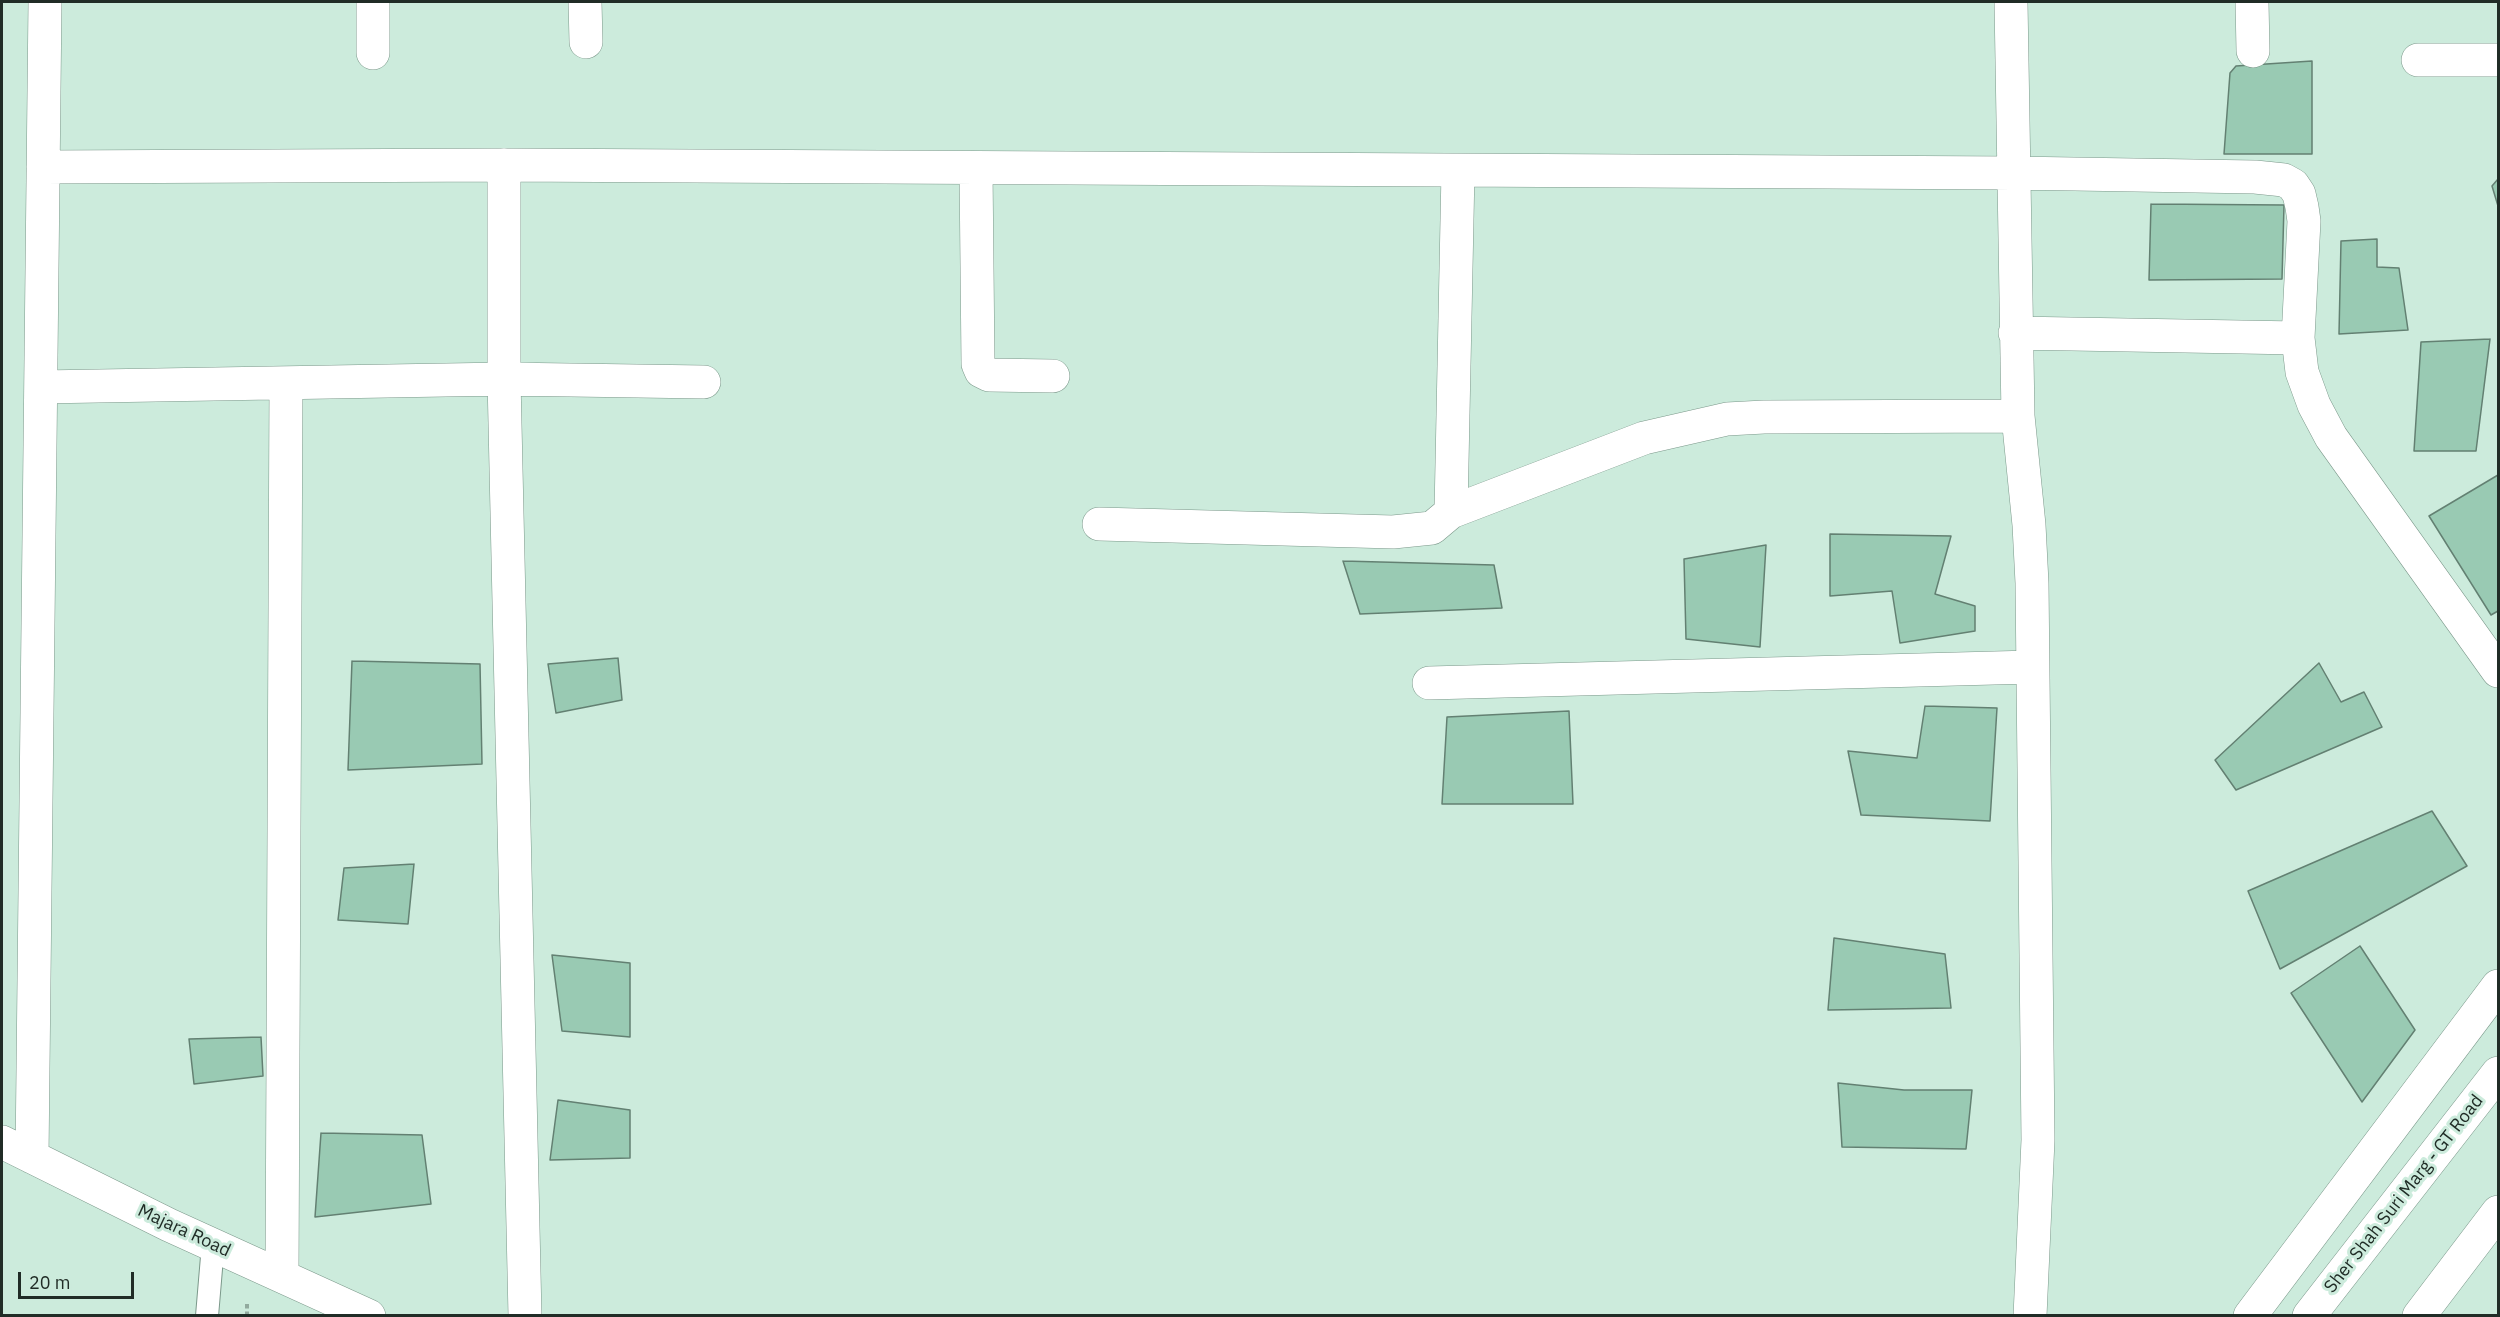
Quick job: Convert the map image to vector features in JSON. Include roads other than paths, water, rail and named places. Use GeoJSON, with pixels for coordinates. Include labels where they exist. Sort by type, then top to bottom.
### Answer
{"type":"FeatureCollection","features":[{"type":"Feature","properties":{"kind":"main road"},"geometry":{"type":"LineString","coordinates":[[32,1157],[45,2]]}},
{"type":"Feature","properties":{"kind":"main road"},"geometry":{"type":"LineString","coordinates":[[373,2],[373,53]]}},
{"type":"Feature","properties":{"kind":"main road"},"geometry":{"type":"LineString","coordinates":[[585,2],[586,42]]}},
{"type":"Feature","properties":{"kind":"main road"},"geometry":{"type":"LineString","coordinates":[[2011,2],[2015,333],[2018,416],[2029,525],[2032,583],[2038,1140],[2030,1316]]}},
{"type":"Feature","properties":{"kind":"main road"},"geometry":{"type":"LineString","coordinates":[[2252,2],[2253,51]]}},
{"type":"Feature","properties":{"kind":"main road"},"geometry":{"type":"LineString","coordinates":[[2418,60],[2499,60]]}},
{"type":"Feature","properties":{"kind":"main road"},"geometry":{"type":"LineString","coordinates":[[43,167],[504,165],[2014,173],[2256,177],[2284,180],[2293,185],[2299,194],[2304,221],[2298,338],[2302,372],[2314,405],[2331,437],[2499,671]]}},
{"type":"Feature","properties":{"kind":"main road"},"geometry":{"type":"LineString","coordinates":[[504,165],[504,379],[525,1316]]}},
{"type":"Feature","properties":{"kind":"main road"},"geometry":{"type":"LineString","coordinates":[[976,168],[978,364],[981,371],[989,375],[1053,376]]}},
{"type":"Feature","properties":{"kind":"main road"},"geometry":{"type":"LineString","coordinates":[[1451,512],[1458,171]]}},
{"type":"Feature","properties":{"kind":"main road"},"geometry":{"type":"LineString","coordinates":[[2015,333],[2298,338]]}},
{"type":"Feature","properties":{"kind":"main road"},"geometry":{"type":"LineString","coordinates":[[41,387],[504,379],[704,382]]}},
{"type":"Feature","properties":{"kind":"main road"},"geometry":{"type":"LineString","coordinates":[[282,1276],[286,382]]}},
{"type":"Feature","properties":{"kind":"main road"},"geometry":{"type":"LineString","coordinates":[[1099,524],[1393,532],[1432,528],[1451,512],[1644,438],[1727,419],[2018,416]]}},
{"type":"Feature","properties":{"kind":"main road"},"geometry":{"type":"LineString","coordinates":[[1429,683],[2032,667]]}},
{"type":"Feature","properties":{"kind":"main road"},"geometry":{"type":"LineString","coordinates":[[2250,1316],[2499,986]]}},
{"type":"Feature","properties":{"kind":"main road","name":"Sher Shah Suri Marg - GT Road"},"geometry":{"type":"LineString","coordinates":[[2309,1316],[2499,1073]]}},
{"type":"Feature","properties":{"kind":"main road","name":"Majara Road"},"geometry":{"type":"LineString","coordinates":[[2,1142],[213,1245],[369,1316]]}},
{"type":"Feature","properties":{"kind":"main road"},"geometry":{"type":"LineString","coordinates":[[2419,1316],[2499,1212]]}},
{"type":"Feature","properties":{"kind":"lane"},"geometry":{"type":"LineString","coordinates":[[207,1316],[213,1245]]}}]}
